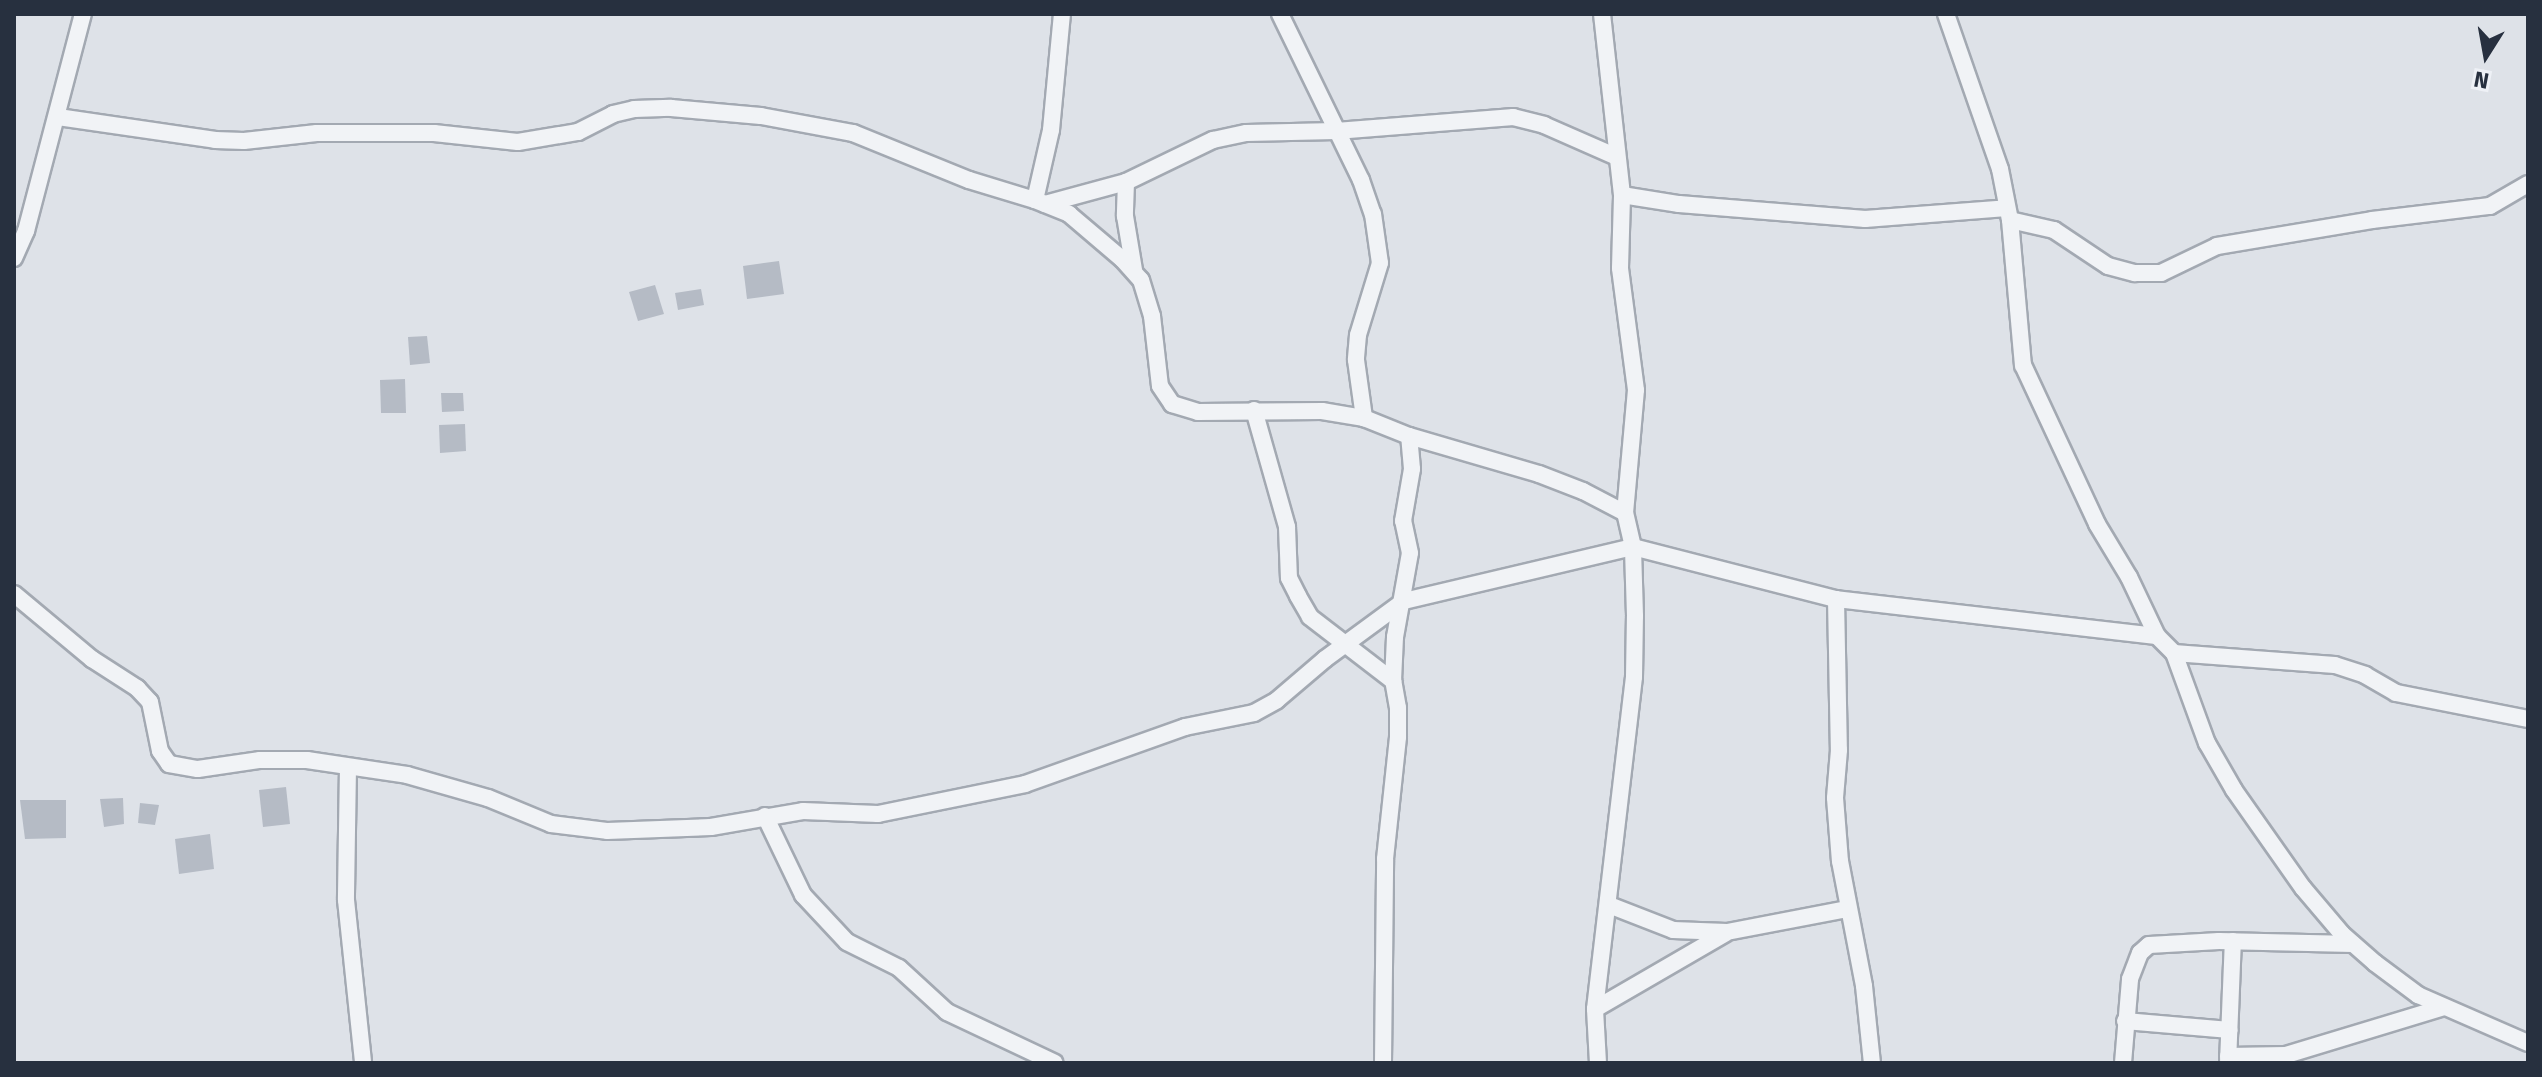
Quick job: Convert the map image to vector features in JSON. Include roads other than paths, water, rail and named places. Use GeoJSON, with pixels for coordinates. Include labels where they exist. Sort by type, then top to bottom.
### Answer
{"type":"FeatureCollection","features":[{"type":"Feature","properties":{"kind":"street"},"geometry":{"type":"LineString","coordinates":[[14,258],[26,231],[83,14]]}},
{"type":"Feature","properties":{"kind":"street"},"geometry":{"type":"LineString","coordinates":[[1040,202],[1051,130],[1062,14]]}},
{"type":"Feature","properties":{"kind":"street"},"geometry":{"type":"LineString","coordinates":[[1280,14],[1373,214],[1380,263],[1358,335],[1357,385],[1364,418]]}},
{"type":"Feature","properties":{"kind":"street"},"geometry":{"type":"LineString","coordinates":[[1598,1063],[1595,1009],[1634,677],[1633,547],[1625,513],[1636,390],[1620,268],[1622,195],[1602,14]]}},
{"type":"Feature","properties":{"kind":"street"},"geometry":{"type":"LineString","coordinates":[[1946,14],[2000,169],[2008,214],[2023,365],[2065,462],[2157,636],[2174,653],[2207,743],[2234,790],[2303,888],[2353,944],[2418,995],[2528,1043]]}},
{"type":"Feature","properties":{"kind":"street"},"geometry":{"type":"LineString","coordinates":[[58,117],[215,140],[317,133],[434,133],[518,142],[578,132],[613,114],[634,109],[707,110],[853,133],[969,180],[1069,214],[1134,270],[1141,280],[1152,316],[1164,397],[1181,409],[1198,412],[1322,411],[1364,418],[1409,436],[1539,474],[1583,491],[1625,513]]}},
{"type":"Feature","properties":{"kind":"street"},"geometry":{"type":"LineString","coordinates":[[1040,202],[1126,182],[1213,140],[1246,133],[1336,131],[1513,117],[1544,125],[1617,157]]}},
{"type":"Feature","properties":{"kind":"street"},"geometry":{"type":"LineString","coordinates":[[1126,182],[1125,216],[1134,270]]}},
{"type":"Feature","properties":{"kind":"street"},"geometry":{"type":"LineString","coordinates":[[1622,195],[1679,204],[1865,219],[2008,214],[2054,230],[2108,266],[2135,273],[2161,273],[2180,267],[2217,246],[2262,236],[2490,206],[2528,184]]}},
{"type":"Feature","properties":{"kind":"street"},"geometry":{"type":"LineString","coordinates":[[1254,410],[1287,527],[1289,578],[1310,617],[1393,681]]}},
{"type":"Feature","properties":{"kind":"street"},"geometry":{"type":"LineString","coordinates":[[1383,1063],[1385,859],[1398,737],[1398,708],[1393,681],[1395,637],[1404,601],[1410,553],[1403,521],[1412,469],[1409,436]]}},
{"type":"Feature","properties":{"kind":"street"},"geometry":{"type":"LineString","coordinates":[[14,594],[92,659],[144,695],[150,702],[160,751],[169,764],[181,769],[260,760],[307,760],[407,775],[475,794],[551,824],[607,831],[711,827],[803,811],[878,814],[1025,784],[1185,727],[1254,713],[1277,700],[1404,601],[1633,547],[1836,599],[2157,636]]}},
{"type":"Feature","properties":{"kind":"street"},"geometry":{"type":"LineString","coordinates":[[1836,599],[1839,680],[1835,798],[1848,909],[1864,986],[1872,1063]]}},
{"type":"Feature","properties":{"kind":"street"},"geometry":{"type":"LineString","coordinates":[[2174,653],[2335,665],[2365,675],[2396,693],[2528,719]]}},
{"type":"Feature","properties":{"kind":"street"},"geometry":{"type":"LineString","coordinates":[[348,767],[346,900],[363,1063]]}},
{"type":"Feature","properties":{"kind":"street"},"geometry":{"type":"LineString","coordinates":[[765,816],[803,895],[847,942],[899,968],[947,1012],[1055,1063]]}},
{"type":"Feature","properties":{"kind":"street"},"geometry":{"type":"LineString","coordinates":[[1609,905],[1673,930],[1727,932],[1848,909]]}},
{"type":"Feature","properties":{"kind":"street"},"geometry":{"type":"LineString","coordinates":[[1595,1009],[1639,980],[1727,932]]}},
{"type":"Feature","properties":{"kind":"street"},"geometry":{"type":"LineString","coordinates":[[2123,1063],[2130,979],[2140,953],[2149,945],[2233,941],[2353,944]]}},
{"type":"Feature","properties":{"kind":"street"},"geometry":{"type":"LineString","coordinates":[[2233,941],[2228,1060],[2286,1055],[2444,1007]]}},
{"type":"Feature","properties":{"kind":"street"},"geometry":{"type":"LineString","coordinates":[[2125,1021],[2230,1030]]}}]}
